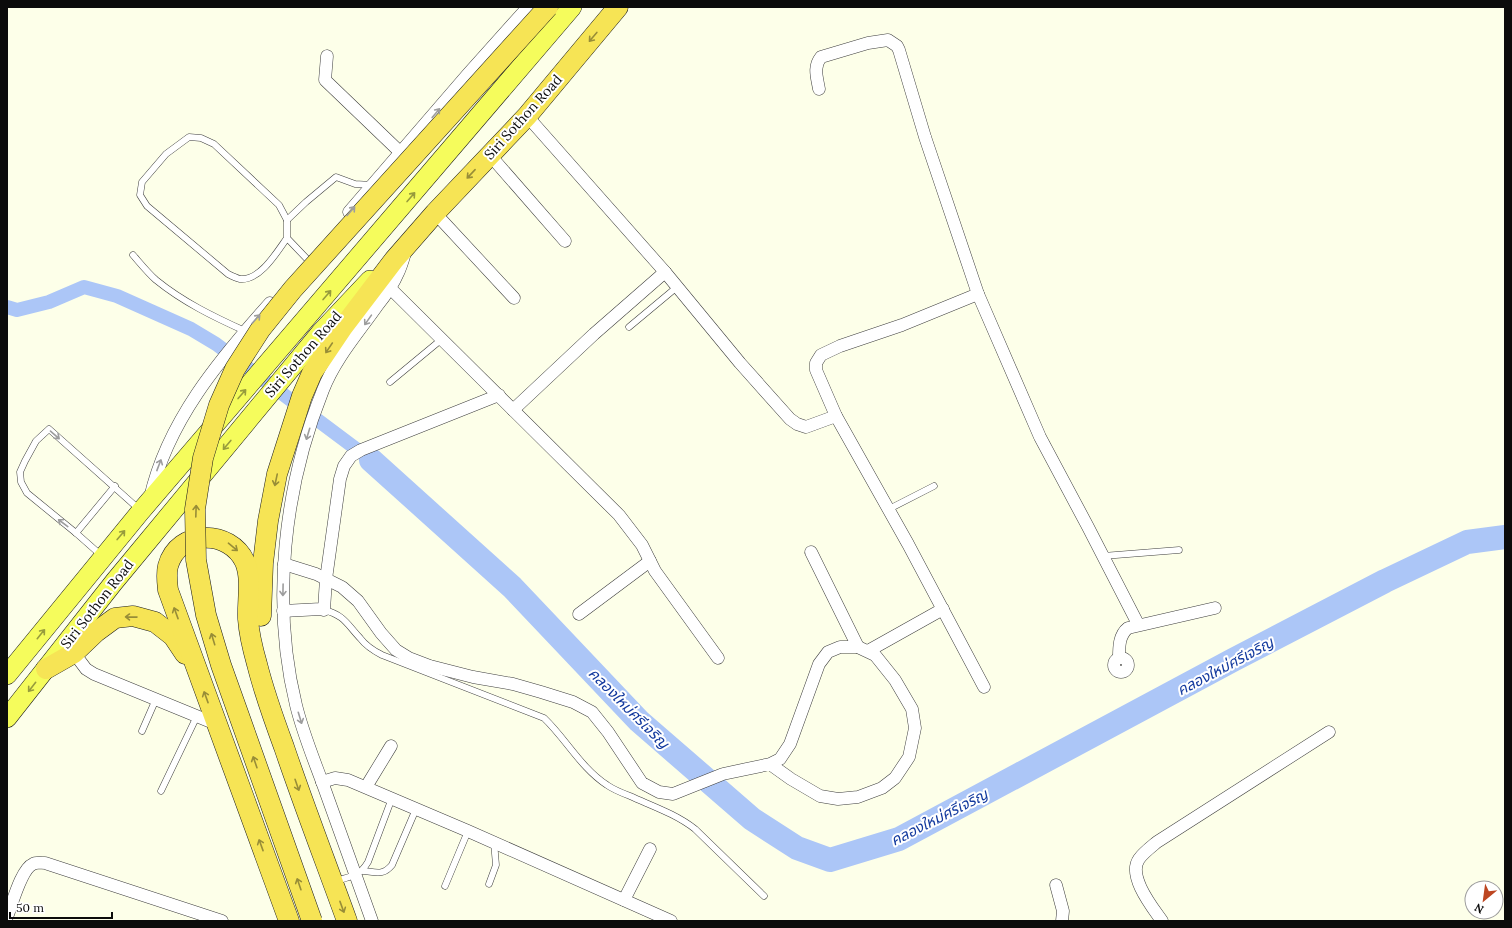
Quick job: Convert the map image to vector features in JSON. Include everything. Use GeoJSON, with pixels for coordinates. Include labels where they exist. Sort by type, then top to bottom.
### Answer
{"type":"FeatureCollection","features":[{"type":"Feature","properties":{"kind":"highway"},"geometry":{"type":"LineString","coordinates":[[312,921],[221,665],[206,615],[196,560],[195,508],[203,458],[219,405],[235,369],[260,330],[293,289],[548,7]]}},
{"type":"Feature","properties":{"kind":"highway","name":"Siri Sothon Road"},"geometry":{"type":"LineString","coordinates":[[394,260],[434,213],[527,116],[618,7]]}},
{"type":"Feature","properties":{"kind":"highway"},"geometry":{"type":"LineString","coordinates":[[266,695],[261,618],[263,563],[268,521],[277,474],[302,396],[312,373],[343,328],[394,260]]}},
{"type":"Feature","properties":{"kind":"highway"},"geometry":{"type":"LineString","coordinates":[[289,921],[168,590],[166,577],[168,565],[174,554],[182,545],[193,539],[205,537],[218,538],[229,543],[239,552],[245,563],[248,575],[248,621],[266,695],[297,787],[347,921]]}},
{"type":"Feature","properties":{"kind":"highway"},"geometry":{"type":"LineString","coordinates":[[46,669],[74,653],[96,632],[115,618],[133,616],[154,622],[173,636],[199,676]]}},
{"type":"Feature","properties":{"kind":"main road","name":"Siri Sothon Road"},"geometry":{"type":"LineString","coordinates":[[7,675],[99,561],[572,7]]}},
{"type":"Feature","properties":{"kind":"main road","name":"Siri Sothon Road"},"geometry":{"type":"LineString","coordinates":[[7,718],[114,582],[321,332],[368,281],[394,260]]}},
{"type":"Feature","properties":{"kind":"main road"},"geometry":{"type":"LineString","coordinates":[[99,561],[114,582]]}},
{"type":"Feature","properties":{"kind":"street"},"geometry":{"type":"LineString","coordinates":[[145,507],[165,449],[189,405],[245,331],[528,7]]}},
{"type":"Feature","properties":{"kind":"street"},"geometry":{"type":"LineString","coordinates":[[819,88],[815,67],[821,57],[862,45],[888,40],[897,46],[925,137],[978,294],[1040,437],[1138,624]]}},
{"type":"Feature","properties":{"kind":"street"},"geometry":{"type":"LineString","coordinates":[[327,56],[325,80],[401,153]]}},
{"type":"Feature","properties":{"kind":"street"},"geometry":{"type":"LineString","coordinates":[[527,116],[665,272],[740,364],[790,419],[806,427],[836,416]]}},
{"type":"Feature","properties":{"kind":"street"},"geometry":{"type":"LineString","coordinates":[[489,154],[565,241]]}},
{"type":"Feature","properties":{"kind":"street"},"geometry":{"type":"LineString","coordinates":[[434,213],[514,298]]}},
{"type":"Feature","properties":{"kind":"street"},"geometry":{"type":"LineString","coordinates":[[372,921],[359,873],[322,782],[296,706],[288,668],[283,610],[284,564],[290,515],[298,470],[307,434],[318,404],[327,381],[341,356],[390,288],[399,273],[408,245]]}},
{"type":"Feature","properties":{"kind":"street"},"geometry":{"type":"LineString","coordinates":[[513,410],[594,334],[665,272]]}},
{"type":"Feature","properties":{"kind":"street"},"geometry":{"type":"LineString","coordinates":[[390,288],[620,515],[642,545],[655,571],[718,658]]}},
{"type":"Feature","properties":{"kind":"street"},"geometry":{"type":"LineString","coordinates":[[978,294],[902,325],[840,346],[821,355],[816,363],[816,370],[836,416],[984,687]]}},
{"type":"Feature","properties":{"kind":"street"},"geometry":{"type":"LineString","coordinates":[[283,610],[324,610],[326,579],[340,479],[344,466],[351,456],[376,443],[499,395]]}},
{"type":"Feature","properties":{"kind":"street"},"geometry":{"type":"LineString","coordinates":[[811,552],[863,649]]}},
{"type":"Feature","properties":{"kind":"street"},"geometry":{"type":"LineString","coordinates":[[579,614],[650,561]]}},
{"type":"Feature","properties":{"kind":"street"},"geometry":{"type":"LineString","coordinates":[[284,564],[316,574],[342,587],[358,601],[381,633],[396,650],[409,658],[430,666],[473,677],[513,684],[573,702],[592,712],[608,732],[642,783],[659,792],[673,794],[723,774],[770,764],[780,759],[787,749],[819,664],[828,652],[840,647],[863,649],[875,655],[895,680],[912,709],[915,728],[909,757],[895,778],[882,788],[858,797],[838,799],[820,796],[791,779],[770,764]]}},
{"type":"Feature","properties":{"kind":"street"},"geometry":{"type":"LineString","coordinates":[[1119,658],[1121,640],[1124,631],[1128,628],[1138,624],[1215,608]]}},
{"type":"Feature","properties":{"kind":"street"},"geometry":{"type":"LineString","coordinates":[[863,649],[942,609]]}},
{"type":"Feature","properties":{"kind":"street"},"geometry":{"type":"LineString","coordinates":[[74,653],[86,669],[216,724]]}},
{"type":"Feature","properties":{"kind":"street"},"geometry":{"type":"LineString","coordinates":[[1162,921],[1142,892],[1136,873],[1138,860],[1157,842],[1329,732]]}},
{"type":"Feature","properties":{"kind":"street"},"geometry":{"type":"LineString","coordinates":[[366,787],[391,746]]}},
{"type":"Feature","properties":{"kind":"street"},"geometry":{"type":"LineString","coordinates":[[322,782],[336,778],[348,780],[366,787],[468,830],[672,921]]}},
{"type":"Feature","properties":{"kind":"street"},"geometry":{"type":"LineString","coordinates":[[624,900],[650,849]]}},
{"type":"Feature","properties":{"kind":"street"},"geometry":{"type":"LineString","coordinates":[[7,918],[22,877],[28,867],[34,863],[45,863],[222,921]]}},
{"type":"Feature","properties":{"kind":"street"},"geometry":{"type":"LineString","coordinates":[[1056,885],[1063,910],[1062,921]]}},
{"type":"Feature","properties":{"kind":"lane"},"geometry":{"type":"LineString","coordinates":[[189,137],[202,138],[214,144],[279,205],[287,220],[287,238],[265,268],[250,278],[240,279],[228,274],[147,206],[140,195],[142,182],[166,154],[183,141],[189,137]]}},
{"type":"Feature","properties":{"kind":"lane"},"geometry":{"type":"LineString","coordinates":[[287,220],[336,177],[356,184],[373,185]]}},
{"type":"Feature","properties":{"kind":"lane"},"geometry":{"type":"LineString","coordinates":[[287,238],[308,260]]}},
{"type":"Feature","properties":{"kind":"lane"},"geometry":{"type":"LineString","coordinates":[[133,255],[156,279],[184,300],[214,317],[245,331]]}},
{"type":"Feature","properties":{"kind":"lane"},"geometry":{"type":"LineString","coordinates":[[629,326],[677,287]]}},
{"type":"Feature","properties":{"kind":"lane"},"geometry":{"type":"LineString","coordinates":[[390,382],[442,339]]}},
{"type":"Feature","properties":{"kind":"lane"},"geometry":{"type":"LineString","coordinates":[[99,561],[76,533],[27,493],[21,482],[20,472],[36,441],[48,429],[114,486],[145,507]]}},
{"type":"Feature","properties":{"kind":"lane"},"geometry":{"type":"LineString","coordinates":[[76,533],[114,486]]}},
{"type":"Feature","properties":{"kind":"lane"},"geometry":{"type":"LineString","coordinates":[[888,510],[934,486]]}},
{"type":"Feature","properties":{"kind":"lane"},"geometry":{"type":"LineString","coordinates":[[1103,556],[1179,550]]}},
{"type":"Feature","properties":{"kind":"lane"},"geometry":{"type":"LineString","coordinates":[[324,610],[334,612],[342,617],[350,624],[360,638],[371,649],[382,655],[544,718],[576,756],[608,786],[684,820],[764,896]]}},
{"type":"Feature","properties":{"kind":"lane"},"geometry":{"type":"LineString","coordinates":[[142,731],[156,699]]}},
{"type":"Feature","properties":{"kind":"lane"},"geometry":{"type":"LineString","coordinates":[[161,791],[197,716]]}},
{"type":"Feature","properties":{"kind":"lane"},"geometry":{"type":"LineString","coordinates":[[359,873],[368,862],[392,798]]}},
{"type":"Feature","properties":{"kind":"lane"},"geometry":{"type":"LineString","coordinates":[[333,882],[359,873],[386,872],[392,865],[416,809]]}},
{"type":"Feature","properties":{"kind":"lane"},"geometry":{"type":"LineString","coordinates":[[445,886],[468,830]]}},
{"type":"Feature","properties":{"kind":"lane"},"geometry":{"type":"LineString","coordinates":[[489,884],[496,865],[494,842]]}},
{"type":"Feature","properties":{"kind":"waterway"},"geometry":{"type":"LineString","coordinates":[[7,307],[17,310],[49,302],[84,287],[117,296],[191,329],[216,344],[371,460]]}},
{"type":"Feature","properties":{"kind":"waterway","name":"คลองใหม่ศรีเจริญ"},"geometry":{"type":"LineString","coordinates":[[371,460],[512,587],[639,721],[752,819],[797,848],[830,860],[899,839],[1233,660],[1385,581],[1467,542],[1505,537]]}}]}
